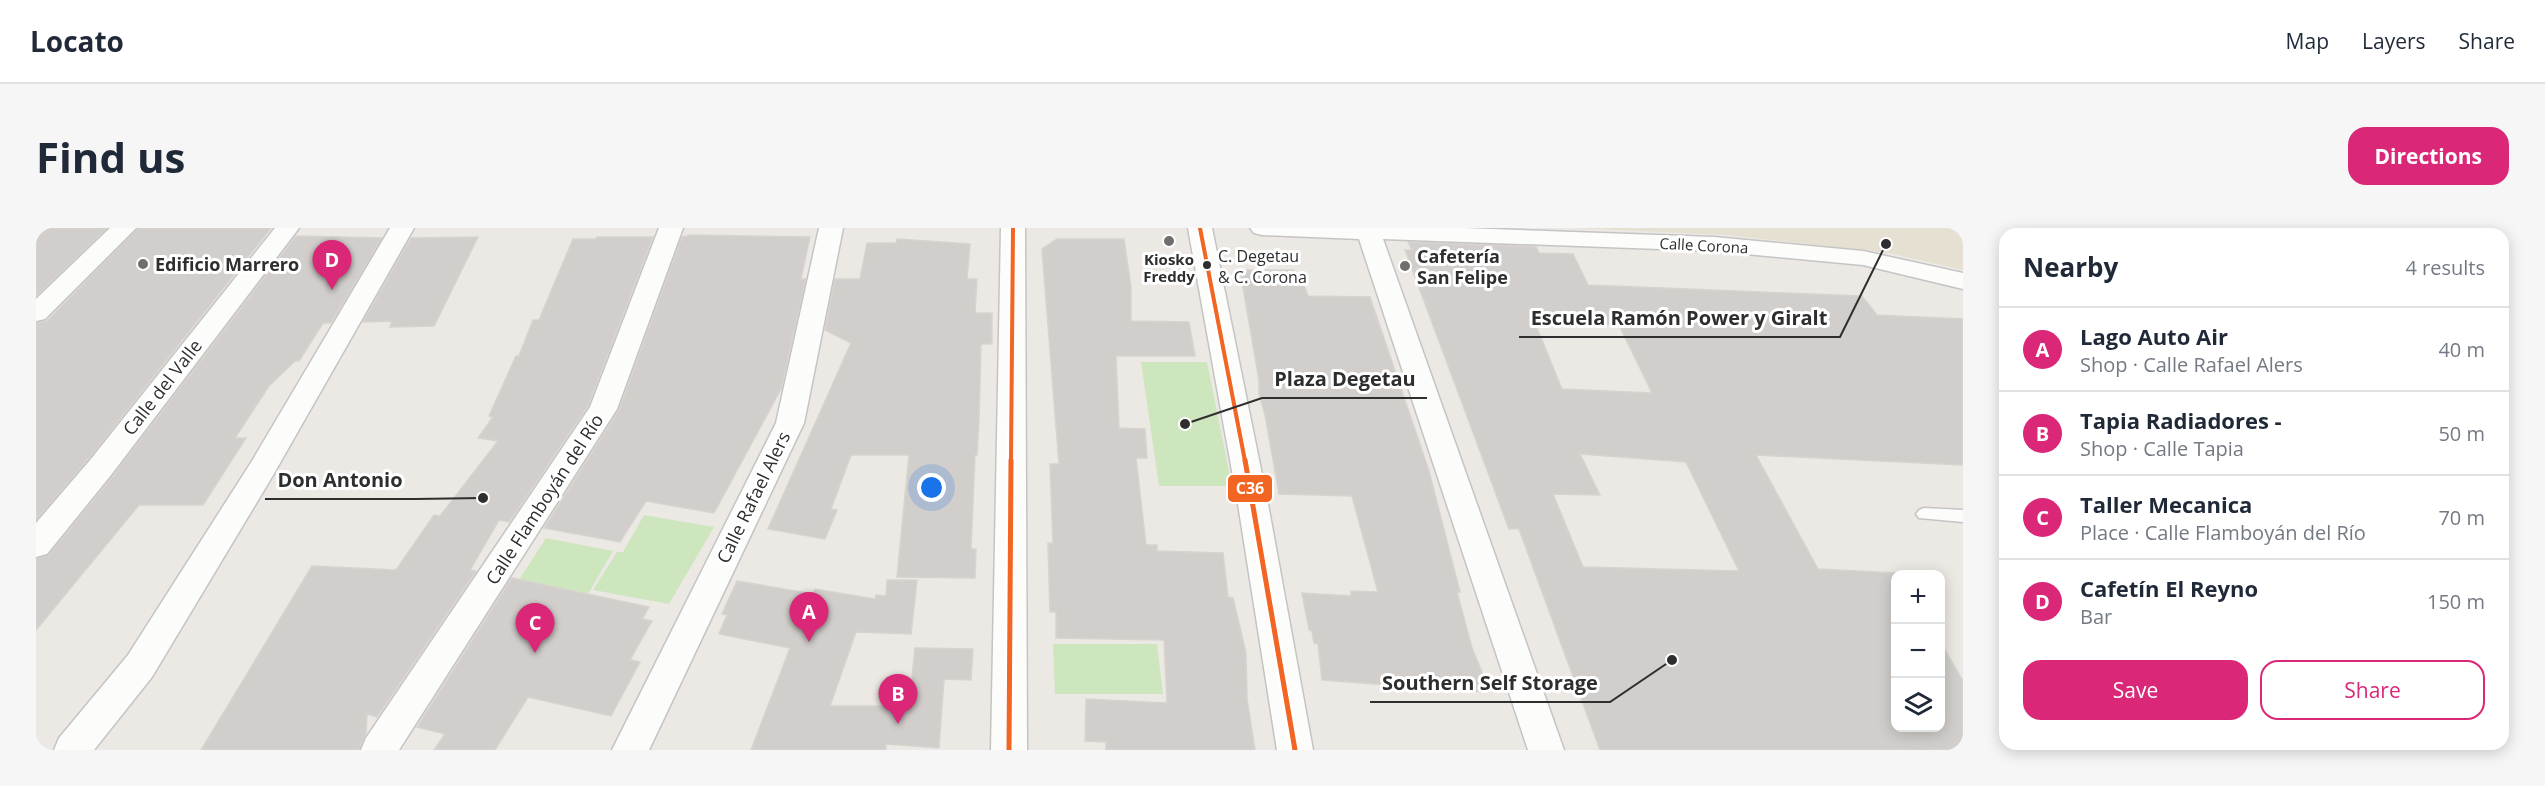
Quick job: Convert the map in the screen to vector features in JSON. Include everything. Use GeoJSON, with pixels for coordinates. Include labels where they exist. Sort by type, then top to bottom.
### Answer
{"type":"FeatureCollection","features":[{"type":"Feature","properties":{"kind":"street"},"geometry":{"type":"LineString","coordinates":[[36,313],[124,228]]}},
{"type":"Feature","properties":{"kind":"street","name":"Calle del Valle"},"geometry":{"type":"LineString","coordinates":[[36,545],[287,228]]}},
{"type":"Feature","properties":{"kind":"street"},"geometry":{"type":"LineString","coordinates":[[72,750],[140,666],[262,469],[402,228]]}},
{"type":"Feature","properties":{"kind":"street","name":"Calle Flamboyán del Río"},"geometry":{"type":"LineString","coordinates":[[380,750],[603,409],[671,228]]}},
{"type":"Feature","properties":{"kind":"street","name":"Calle Rafael Alers"},"geometry":{"type":"LineString","coordinates":[[630,750],[790,423],[831,228]]}},
{"type":"Feature","properties":{"kind":"street"},"geometry":{"type":"LineString","coordinates":[[1009,750],[1013,228]]}},
{"type":"Feature","properties":{"kind":"street"},"geometry":{"type":"LineString","coordinates":[[1200,228],[1253,504],[1295,750]]}},
{"type":"Feature","properties":{"kind":"street","name":"Calle Corona"},"geometry":{"type":"LineString","coordinates":[[1262,228],[1550,233],[1714,244],[1863,258],[1963,281]]}},
{"type":"Feature","properties":{"kind":"street"},"geometry":{"type":"LineString","coordinates":[[1368,230],[1546,750]]}},
{"type":"Feature","properties":{"kind":"lane"},"geometry":{"type":"LineString","coordinates":[[1924,514],[1963,516]]}},
{"type":"Feature","properties":{"kind":"shaded area"},"geometry":{"type":"Polygon","coordinates":[[[1575,228],[1963,228],[1963,270],[1889,253],[1727,235],[1575,228]]]}},
{"type":"Feature","properties":{"kind":"green space"},"geometry":{"type":"Polygon","coordinates":[[[1141,362],[1207,362],[1232,486],[1159,486],[1141,362]]]}},
{"type":"Feature","properties":{"kind":"green space"},"geometry":{"type":"Polygon","coordinates":[[[644,515],[714,527],[669,604],[593,590],[617,552],[623,552],[644,515]]]}},
{"type":"Feature","properties":{"kind":"green space"},"geometry":{"type":"Polygon","coordinates":[[[546,538],[613,551],[588,594],[519,580],[546,538]]]}},
{"type":"Feature","properties":{"kind":"green space"},"geometry":{"type":"Polygon","coordinates":[[[1053,644],[1157,644],[1163,694],[1055,694],[1053,644]]]}},
{"type":"Feature","properties":{"kind":"building"},"geometry":{"type":"Polygon","coordinates":[[[36,228],[107,228],[36,296],[36,228]]]}},
{"type":"Feature","properties":{"kind":"building"},"geometry":{"type":"Polygon","coordinates":[[[138,228],[271,228],[89,458],[36,520],[36,323],[47,321],[138,228]]]}},
{"type":"Feature","properties":{"kind":"building"},"geometry":{"type":"Polygon","coordinates":[[[691,235],[810,237],[801,279],[806,279],[781,389],[714,513],[646,501],[620,542],[544,528],[619,410],[682,237],[691,235]]]}},
{"type":"Feature","properties":{"kind":"building"},"geometry":{"type":"Polygon","coordinates":[[[296,236],[382,238],[331,323],[323,323],[299,361],[295,361],[269,386],[235,438],[246,438],[203,505],[139,505],[36,630],[36,559],[49,555],[113,476],[296,236]]]}},
{"type":"Feature","properties":{"kind":"building"},"geometry":{"type":"Polygon","coordinates":[[[478,237],[434,326],[390,327],[392,321],[363,322],[411,238],[478,237]]]}},
{"type":"Feature","properties":{"kind":"building"},"geometry":{"type":"Polygon","coordinates":[[[597,237],[653,237],[588,406],[509,522],[499,520],[470,570],[476,571],[377,717],[367,714],[366,733],[359,750],[201,750],[312,566],[396,570],[434,515],[440,516],[498,441],[478,438],[493,417],[489,416],[516,356],[519,356],[533,320],[539,320],[573,239],[596,239],[597,237]]]}},
{"type":"Feature","properties":{"kind":"building"},"geometry":{"type":"Polygon","coordinates":[[[897,239],[970,244],[967,279],[977,279],[975,313],[992,313],[992,344],[981,344],[971,549],[976,549],[975,578],[897,577],[909,455],[851,455],[831,509],[837,510],[825,539],[768,529],[851,343],[825,330],[835,279],[860,279],[867,243],[896,243],[897,239]]]}},
{"type":"Feature","properties":{"kind":"building"},"geometry":{"type":"Polygon","coordinates":[[[1057,239],[1124,239],[1131,287],[1131,321],[1189,322],[1195,356],[1116,356],[1119,428],[1145,429],[1147,458],[1136,458],[1146,545],[1157,545],[1157,551],[1223,553],[1228,597],[1233,598],[1246,653],[1247,699],[1255,750],[1106,750],[1106,742],[1085,741],[1086,699],[1167,703],[1164,640],[1056,638],[1056,612],[1050,612],[1048,543],[1053,543],[1050,464],[1059,464],[1042,249],[1057,239]]]}},
{"type":"Feature","properties":{"kind":"building"},"geometry":{"type":"Polygon","coordinates":[[[1408,242],[1536,247],[1539,253],[1573,254],[1588,285],[1862,296],[1877,315],[1963,319],[1963,465],[1756,455],[1818,569],[1891,573],[1891,732],[1945,732],[1945,650],[1963,681],[1963,750],[1600,750],[1519,529],[1509,529],[1405,250],[1412,250],[1408,242]],[[1535,323],[1562,389],[1652,393],[1619,325],[1535,323]],[[1580,454],[1600,495],[1553,494],[1583,567],[1739,571],[1686,462],[1580,454]]]}},
{"type":"Feature","properties":{"kind":"building"},"geometry":{"type":"Polygon","coordinates":[[[1240,270],[1294,270],[1298,284],[1304,285],[1308,296],[1370,297],[1429,471],[1472,648],[1489,689],[1485,692],[1322,680],[1318,644],[1314,643],[1312,631],[1309,630],[1302,593],[1351,596],[1351,591],[1378,592],[1352,496],[1279,494],[1259,394],[1259,380],[1240,270]]]}},
{"type":"Feature","properties":{"kind":"building"},"geometry":{"type":"Polygon","coordinates":[[[512,578],[649,607],[642,619],[652,621],[630,660],[640,662],[611,716],[528,697],[495,750],[434,750],[445,734],[417,727],[512,578]]]}},
{"type":"Feature","properties":{"kind":"building"},"geometry":{"type":"Polygon","coordinates":[[[887,580],[917,580],[911,634],[856,632],[830,706],[909,706],[915,648],[973,649],[971,680],[944,679],[939,748],[886,744],[886,750],[751,750],[790,648],[719,634],[727,615],[722,614],[737,581],[813,594],[815,589],[875,599],[876,595],[886,596],[887,580]]]}},
{"type":"Feature","properties":{"kind":"transit line","name":"C36"},"geometry":{"type":"LineString","coordinates":[[1009,750],[1013,228]]}},
{"type":"Feature","properties":{"kind":"transit line","name":"C36"},"geometry":{"type":"LineString","coordinates":[[1200,228],[1253,504],[1295,750]]}},
{"type":"Feature","properties":{"kind":"place","name":"Kiosko Freddy"},"geometry":{"type":"Point","coordinates":[1169,241]}},
{"type":"Feature","properties":{"kind":"place","name":"Escuela Ramón Power y Giralt"},"geometry":{"type":"Point","coordinates":[1886,244]}},
{"type":"Feature","properties":{"kind":"place","name":"Edificio Marrero"},"geometry":{"type":"Point","coordinates":[143,264]}},
{"type":"Feature","properties":{"kind":"place","name":"C. Degetau & C. Corona"},"geometry":{"type":"Point","coordinates":[1207,265]}},
{"type":"Feature","properties":{"kind":"place","name":"Cafetería San Felipe"},"geometry":{"type":"Point","coordinates":[1405,266]}},
{"type":"Feature","properties":{"kind":"place","name":"Cafetín El Reyno"},"geometry":{"type":"Point","coordinates":[332,290]}},
{"type":"Feature","properties":{"kind":"place","name":"Plaza Degetau"},"geometry":{"type":"Point","coordinates":[1185,424]}},
{"type":"Feature","properties":{"kind":"place","name":"Don Antonio"},"geometry":{"type":"Point","coordinates":[483,498]}},
{"type":"Feature","properties":{"kind":"place","name":"Lago Auto Air"},"geometry":{"type":"Point","coordinates":[809,642]}},
{"type":"Feature","properties":{"kind":"place","name":"Taller Mecanica"},"geometry":{"type":"Point","coordinates":[535,653]}},
{"type":"Feature","properties":{"kind":"place","name":"Southern Self Storage"},"geometry":{"type":"Point","coordinates":[1672,660]}},
{"type":"Feature","properties":{"kind":"place","name":"Tapia Radiadores -"},"geometry":{"type":"Point","coordinates":[898,724]}}]}
